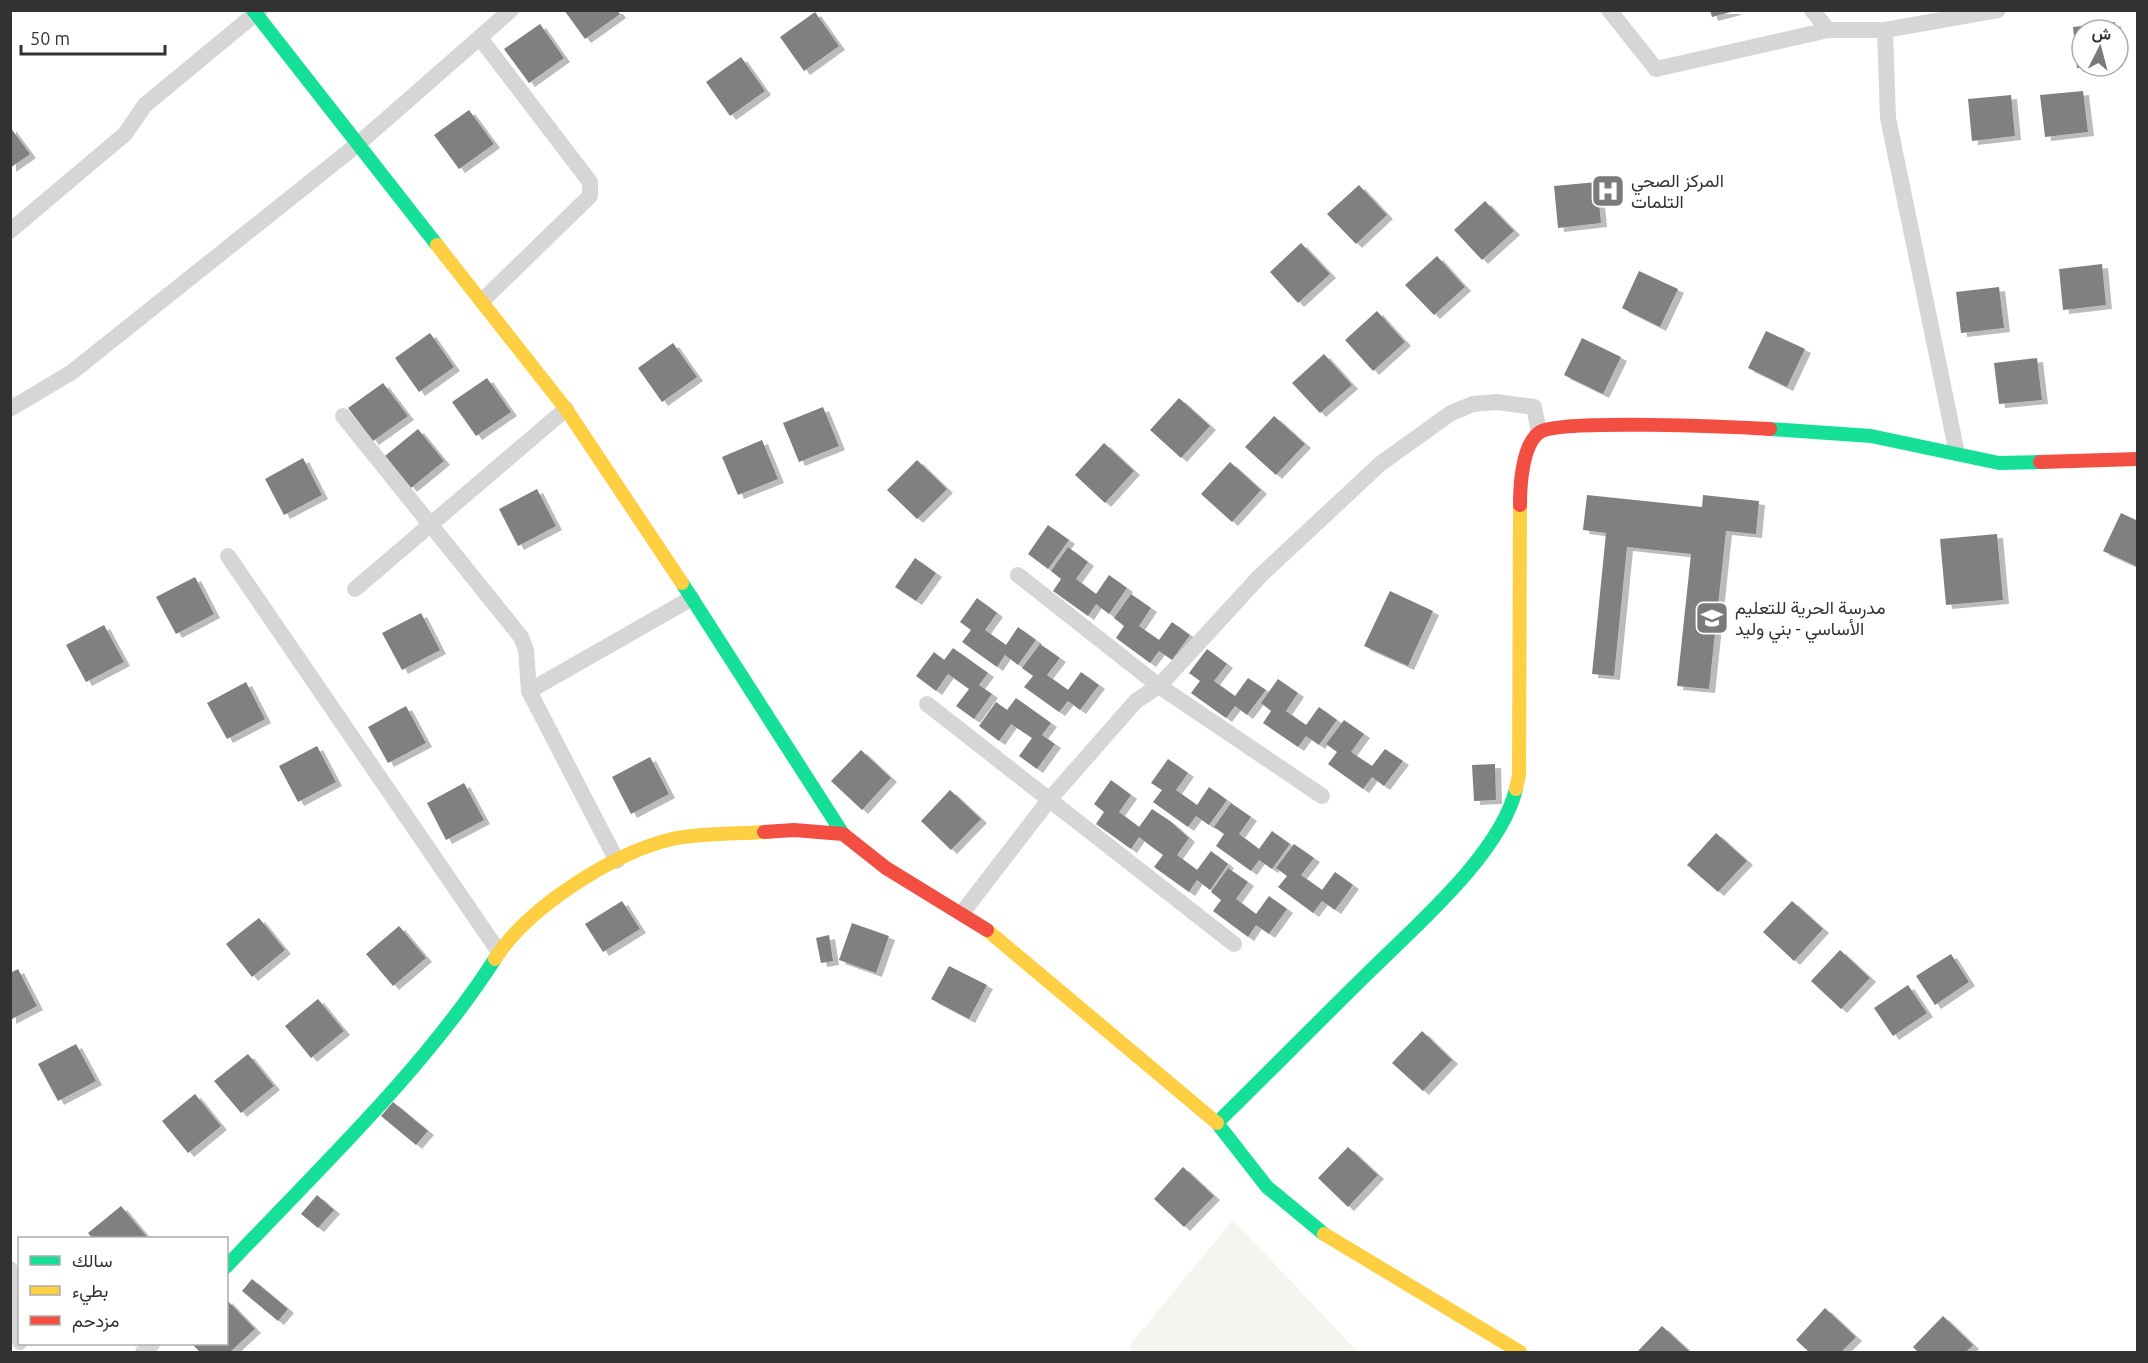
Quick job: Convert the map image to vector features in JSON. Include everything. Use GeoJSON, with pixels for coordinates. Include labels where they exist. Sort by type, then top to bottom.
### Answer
{"type":"FeatureCollection","features":[{"type":"Feature","properties":{"kind":"street"},"geometry":{"type":"LineString","coordinates":[[10,409],[72,372],[358,144],[511,10]]}},
{"type":"Feature","properties":{"kind":"street"},"geometry":{"type":"LineString","coordinates":[[1609,10],[1656,69],[1828,30],[1885,30],[1998,10]]}},
{"type":"Feature","properties":{"kind":"street"},"geometry":{"type":"LineString","coordinates":[[1812,10],[1828,30]]}},
{"type":"Feature","properties":{"kind":"street"},"geometry":{"type":"LineString","coordinates":[[10,231],[125,134],[145,105],[256,12],[566,409],[692,598],[843,834],[885,868],[984,927],[1217,1123],[1267,1187],[1314,1228],[1520,1353]]}},
{"type":"Feature","properties":{"kind":"street"},"geometry":{"type":"LineString","coordinates":[[1885,30],[1888,118],[1957,453]]}},
{"type":"Feature","properties":{"kind":"street"},"geometry":{"type":"LineString","coordinates":[[480,38],[590,182],[591,188],[590,195],[482,302]]}},
{"type":"Feature","properties":{"kind":"street"},"geometry":{"type":"LineString","coordinates":[[962,913],[1049,800],[1136,700],[1159,686],[1260,576],[1371,472],[1451,413],[1473,404],[1496,402],[1534,407],[1539,432]]}},
{"type":"Feature","properties":{"kind":"street"},"geometry":{"type":"LineString","coordinates":[[355,589],[566,409]]}},
{"type":"Feature","properties":{"kind":"street"},"geometry":{"type":"LineString","coordinates":[[343,416],[521,637],[526,650],[529,691],[617,861]]}},
{"type":"Feature","properties":{"kind":"street"},"geometry":{"type":"LineString","coordinates":[[1217,1123],[1442,899],[1497,835],[1511,809],[1519,775],[1520,484],[1527,451],[1539,432],[1553,427],[1596,425],[1748,428],[1871,436],[1999,463],[2138,459]]}},
{"type":"Feature","properties":{"kind":"street"},"geometry":{"type":"LineString","coordinates":[[228,556],[499,952]]}},
{"type":"Feature","properties":{"kind":"street"},"geometry":{"type":"LineString","coordinates":[[1018,575],[1159,686],[1322,796]]}},
{"type":"Feature","properties":{"kind":"street"},"geometry":{"type":"LineString","coordinates":[[529,691],[692,598]]}},
{"type":"Feature","properties":{"kind":"street"},"geometry":{"type":"LineString","coordinates":[[927,704],[1234,944]]}},
{"type":"Feature","properties":{"kind":"street"},"geometry":{"type":"LineString","coordinates":[[228,1265],[371,1112],[463,1008],[499,952],[525,922],[548,902],[617,861],[653,844],[693,836],[794,830],[843,834]]}},
{"type":"Feature","properties":{"kind":"street"},"geometry":{"type":"LineString","coordinates":[[10,1269],[18,1328]]}},
{"type":"Feature","properties":{"kind":"shaded area"},"geometry":{"type":"Polygon","coordinates":[[[1233,1220],[1358,1352],[1130,1352],[1130,1345],[1233,1220]]]}},
{"type":"Feature","properties":{"kind":"building"},"geometry":{"type":"Polygon","coordinates":[[[564,10],[617,10],[620,14],[585,39],[564,10]]]}},
{"type":"Feature","properties":{"kind":"building"},"geometry":{"type":"Polygon","coordinates":[[[1710,10],[1735,10],[1735,11],[1712,17],[1710,10]]]}},
{"type":"Feature","properties":{"kind":"building"},"geometry":{"type":"Polygon","coordinates":[[[815,12],[839,46],[804,71],[780,37],[815,12]]]}},
{"type":"Feature","properties":{"kind":"building"},"geometry":{"type":"Polygon","coordinates":[[[540,24],[564,58],[529,83],[504,49],[540,24]]]}},
{"type":"Feature","properties":{"kind":"building"},"geometry":{"type":"Polygon","coordinates":[[[741,57],[765,91],[730,116],[706,82],[741,57]]]}},
{"type":"Feature","properties":{"kind":"building"},"geometry":{"type":"Polygon","coordinates":[[[2083,91],[2088,132],[2045,137],[2040,95],[2083,91]]]}},
{"type":"Feature","properties":{"kind":"building"},"geometry":{"type":"Polygon","coordinates":[[[2011,95],[2015,136],[1972,141],[1968,99],[2011,95]]]}},
{"type":"Feature","properties":{"kind":"building"},"geometry":{"type":"Polygon","coordinates":[[[469,110],[494,144],[459,169],[434,135],[469,110]]]}},
{"type":"Feature","properties":{"kind":"building"},"geometry":{"type":"Polygon","coordinates":[[[10,127],[30,154],[10,168],[10,127]]]}},
{"type":"Feature","properties":{"kind":"building"},"geometry":{"type":"Polygon","coordinates":[[[1597,182],[1601,223],[1558,228],[1554,186],[1597,182]]]}},
{"type":"Feature","properties":{"kind":"building"},"geometry":{"type":"Polygon","coordinates":[[[1359,185],[1387,215],[1356,244],[1327,214],[1359,185]]]}},
{"type":"Feature","properties":{"kind":"building"},"geometry":{"type":"Polygon","coordinates":[[[1485,201],[1514,231],[1482,260],[1454,230],[1485,201]]]}},
{"type":"Feature","properties":{"kind":"building"},"geometry":{"type":"Polygon","coordinates":[[[1301,243],[1330,274],[1298,303],[1270,272],[1301,243]]]}},
{"type":"Feature","properties":{"kind":"building"},"geometry":{"type":"Polygon","coordinates":[[[1437,256],[1465,287],[1434,315],[1405,285],[1437,256]]]}},
{"type":"Feature","properties":{"kind":"building"},"geometry":{"type":"Polygon","coordinates":[[[2102,264],[2106,305],[2063,310],[2059,269],[2102,264]]]}},
{"type":"Feature","properties":{"kind":"building"},"geometry":{"type":"Polygon","coordinates":[[[1639,271],[1678,289],[1660,327],[1622,308],[1639,271]]]}},
{"type":"Feature","properties":{"kind":"building"},"geometry":{"type":"Polygon","coordinates":[[[1999,287],[2004,328],[1961,333],[1956,292],[1999,287]]]}},
{"type":"Feature","properties":{"kind":"building"},"geometry":{"type":"Polygon","coordinates":[[[1377,311],[1405,342],[1373,371],[1345,340],[1377,311]]]}},
{"type":"Feature","properties":{"kind":"building"},"geometry":{"type":"Polygon","coordinates":[[[1766,331],[1805,349],[1787,387],[1748,368],[1766,331]]]}},
{"type":"Feature","properties":{"kind":"building"},"geometry":{"type":"Polygon","coordinates":[[[430,333],[454,367],[419,392],[395,358],[430,333]]]}},
{"type":"Feature","properties":{"kind":"building"},"geometry":{"type":"Polygon","coordinates":[[[1582,338],[1621,357],[1603,394],[1564,375],[1582,338]]]}},
{"type":"Feature","properties":{"kind":"building"},"geometry":{"type":"Polygon","coordinates":[[[673,343],[697,377],[662,402],[638,368],[673,343]]]}},
{"type":"Feature","properties":{"kind":"building"},"geometry":{"type":"Polygon","coordinates":[[[1324,354],[1352,385],[1320,413],[1292,383],[1324,354]]]}},
{"type":"Feature","properties":{"kind":"building"},"geometry":{"type":"Polygon","coordinates":[[[2037,358],[2042,400],[1999,404],[1994,363],[2037,358]]]}},
{"type":"Feature","properties":{"kind":"building"},"geometry":{"type":"Polygon","coordinates":[[[487,378],[511,412],[476,436],[452,402],[487,378]]]}},
{"type":"Feature","properties":{"kind":"building"},"geometry":{"type":"Polygon","coordinates":[[[383,383],[408,416],[373,441],[348,408],[383,383]]]}},
{"type":"Feature","properties":{"kind":"building"},"geometry":{"type":"Polygon","coordinates":[[[1179,398],[1210,426],[1181,458],[1150,430],[1179,398]]]}},
{"type":"Feature","properties":{"kind":"building"},"geometry":{"type":"Polygon","coordinates":[[[823,407],[839,446],[799,462],[783,423],[823,407]]]}},
{"type":"Feature","properties":{"kind":"building"},"geometry":{"type":"Polygon","coordinates":[[[1274,416],[1305,444],[1276,475],[1245,447],[1274,416]]]}},
{"type":"Feature","properties":{"kind":"building"},"geometry":{"type":"Polygon","coordinates":[[[418,429],[444,461],[411,488],[385,456],[418,429]]]}},
{"type":"Feature","properties":{"kind":"building"},"geometry":{"type":"Polygon","coordinates":[[[762,440],[778,479],[738,495],[722,457],[762,440]]]}},
{"type":"Feature","properties":{"kind":"building"},"geometry":{"type":"Polygon","coordinates":[[[1104,443],[1134,471],[1105,503],[1075,475],[1104,443]]]}},
{"type":"Feature","properties":{"kind":"building"},"geometry":{"type":"Polygon","coordinates":[[[303,458],[322,495],[284,515],[265,479],[303,458]]]}},
{"type":"Feature","properties":{"kind":"building"},"geometry":{"type":"Polygon","coordinates":[[[917,460],[947,489],[917,519],[887,490],[917,460]]]}},
{"type":"Feature","properties":{"kind":"building"},"geometry":{"type":"Polygon","coordinates":[[[1230,462],[1261,490],[1232,522],[1201,494],[1230,462]]]}},
{"type":"Feature","properties":{"kind":"building"},"geometry":{"type":"Polygon","coordinates":[[[537,489],[556,526],[518,546],[499,509],[537,489]]]}},
{"type":"Feature","properties":{"kind":"building"},"geometry":{"type":"Polygon","coordinates":[[[1587,495],[1702,507],[1703,495],[1759,501],[1756,534],[1726,531],[1709,689],[1677,686],[1691,554],[1627,547],[1614,676],[1592,674],[1606,533],[1583,530],[1587,495]]]}},
{"type":"Feature","properties":{"kind":"building"},"geometry":{"type":"Polygon","coordinates":[[[2121,513],[2138,521],[2138,567],[2103,551],[2121,513]]]}},
{"type":"Feature","properties":{"kind":"building"},"geometry":{"type":"Polygon","coordinates":[[[1048,525],[1069,540],[1048,569],[1028,554],[1048,525]]]}},
{"type":"Feature","properties":{"kind":"building"},"geometry":{"type":"Polygon","coordinates":[[[1997,534],[2003,600],[1946,605],[1940,539],[1997,534]]]}},
{"type":"Feature","properties":{"kind":"building"},"geometry":{"type":"Polygon","coordinates":[[[1068,547],[1088,562],[1076,579],[1096,594],[1109,575],[1127,588],[1109,614],[1096,604],[1088,616],[1053,591],[1061,579],[1051,571],[1068,547]]]}},
{"type":"Feature","properties":{"kind":"building"},"geometry":{"type":"Polygon","coordinates":[[[915,558],[936,573],[916,601],[895,587],[915,558]]]}},
{"type":"Feature","properties":{"kind":"building"},"geometry":{"type":"Polygon","coordinates":[[[195,577],[214,614],[176,634],[156,597],[195,577]]]}},
{"type":"Feature","properties":{"kind":"building"},"geometry":{"type":"Polygon","coordinates":[[[1390,591],[1433,611],[1408,666],[1364,646],[1390,591]]]}},
{"type":"Feature","properties":{"kind":"building"},"geometry":{"type":"Polygon","coordinates":[[[1131,594],[1151,608],[1139,626],[1159,640],[1172,622],[1190,635],[1172,660],[1159,651],[1150,663],[1116,638],[1124,626],[1114,618],[1131,594]]]}},
{"type":"Feature","properties":{"kind":"building"},"geometry":{"type":"Polygon","coordinates":[[[977,598],[997,613],[985,630],[1006,645],[1018,627],[1036,640],[1018,665],[1005,655],[997,667],[962,642],[971,630],[960,622],[977,598]]]}},
{"type":"Feature","properties":{"kind":"building"},"geometry":{"type":"Polygon","coordinates":[[[421,613],[440,650],[402,670],[382,633],[421,613]]]}},
{"type":"Feature","properties":{"kind":"building"},"geometry":{"type":"Polygon","coordinates":[[[104,625],[124,662],[86,682],[66,645],[104,625]]]}},
{"type":"Feature","properties":{"kind":"building"},"geometry":{"type":"Polygon","coordinates":[[[1040,644],[1060,658],[1047,675],[1068,690],[1081,672],[1099,685],[1080,710],[1068,701],[1059,712],[1024,687],[1033,676],[1022,668],[1040,644]]]}},
{"type":"Feature","properties":{"kind":"building"},"geometry":{"type":"Polygon","coordinates":[[[953,648],[988,673],[979,685],[992,694],[974,719],[956,706],[969,689],[948,674],[936,691],[916,676],[934,652],[944,660],[953,648]]]}},
{"type":"Feature","properties":{"kind":"building"},"geometry":{"type":"Polygon","coordinates":[[[1207,649],[1227,664],[1214,681],[1235,696],[1248,678],[1266,690],[1247,715],[1235,706],[1226,718],[1191,693],[1200,681],[1189,673],[1207,649]]]}},
{"type":"Feature","properties":{"kind":"building"},"geometry":{"type":"Polygon","coordinates":[[[1278,679],[1298,693],[1286,711],[1306,725],[1319,707],[1337,720],[1319,745],[1306,736],[1298,747],[1263,723],[1271,711],[1261,703],[1278,679]]]}},
{"type":"Feature","properties":{"kind":"building"},"geometry":{"type":"Polygon","coordinates":[[[246,682],[265,719],[227,739],[207,703],[246,682]]]}},
{"type":"Feature","properties":{"kind":"building"},"geometry":{"type":"Polygon","coordinates":[[[1016,698],[1051,723],[1042,735],[1055,744],[1037,769],[1019,756],[1032,738],[1011,724],[999,741],[979,726],[996,702],[1007,710],[1016,698]]]}},
{"type":"Feature","properties":{"kind":"building"},"geometry":{"type":"Polygon","coordinates":[[[406,706],[426,743],[388,763],[368,727],[406,706]]]}},
{"type":"Feature","properties":{"kind":"building"},"geometry":{"type":"Polygon","coordinates":[[[1344,720],[1364,734],[1351,752],[1372,766],[1385,749],[1403,761],[1384,786],[1372,777],[1363,789],[1328,764],[1337,752],[1326,744],[1344,720]]]}},
{"type":"Feature","properties":{"kind":"building"},"geometry":{"type":"Polygon","coordinates":[[[317,746],[336,782],[298,802],[279,766],[317,746]]]}},
{"type":"Feature","properties":{"kind":"building"},"geometry":{"type":"Polygon","coordinates":[[[861,750],[891,778],[862,810],[831,781],[861,750]]]}},
{"type":"Feature","properties":{"kind":"building"},"geometry":{"type":"Polygon","coordinates":[[[650,757],[669,794],[631,814],[612,777],[650,757]]]}},
{"type":"Feature","properties":{"kind":"building"},"geometry":{"type":"Polygon","coordinates":[[[1168,759],[1188,773],[1176,790],[1197,805],[1209,787],[1227,800],[1209,825],[1196,816],[1188,827],[1153,802],[1162,790],[1151,783],[1168,759]]]}},
{"type":"Feature","properties":{"kind":"building"},"geometry":{"type":"Polygon","coordinates":[[[1495,764],[1496,800],[1474,801],[1472,765],[1495,764]]]}},
{"type":"Feature","properties":{"kind":"building"},"geometry":{"type":"Polygon","coordinates":[[[1111,780],[1131,795],[1119,812],[1139,827],[1152,809],[1189,838],[1177,855],[1197,870],[1211,851],[1228,864],[1210,890],[1197,880],[1189,892],[1154,867],[1163,855],[1139,837],[1131,849],[1096,824],[1104,812],[1094,804],[1111,780]]]}},
{"type":"Feature","properties":{"kind":"building"},"geometry":{"type":"Polygon","coordinates":[[[464,783],[484,820],[446,840],[427,803],[464,783]]]}},
{"type":"Feature","properties":{"kind":"building"},"geometry":{"type":"Polygon","coordinates":[[[950,790],[981,819],[951,850],[921,821],[950,790]]]}},
{"type":"Feature","properties":{"kind":"building"},"geometry":{"type":"Polygon","coordinates":[[[1231,803],[1251,817],[1239,834],[1259,849],[1272,831],[1290,844],[1272,869],[1259,860],[1251,871],[1216,846],[1224,834],[1214,827],[1231,803]]]}},
{"type":"Feature","properties":{"kind":"building"},"geometry":{"type":"Polygon","coordinates":[[[1716,833],[1747,861],[1718,892],[1687,865],[1716,833]]]}},
{"type":"Feature","properties":{"kind":"building"},"geometry":{"type":"Polygon","coordinates":[[[1294,844],[1314,858],[1301,875],[1322,890],[1335,872],[1353,885],[1335,910],[1322,901],[1313,913],[1278,887],[1287,876],[1276,868],[1294,844]]]}},
{"type":"Feature","properties":{"kind":"building"},"geometry":{"type":"Polygon","coordinates":[[[1228,868],[1248,882],[1236,899],[1256,914],[1269,896],[1287,909],[1269,934],[1256,925],[1248,937],[1213,911],[1221,900],[1211,892],[1228,868]]]}},
{"type":"Feature","properties":{"kind":"building"},"geometry":{"type":"Polygon","coordinates":[[[622,901],[640,929],[603,952],[585,924],[622,901]]]}},
{"type":"Feature","properties":{"kind":"building"},"geometry":{"type":"Polygon","coordinates":[[[1792,901],[1823,929],[1794,961],[1763,932],[1792,901]]]}},
{"type":"Feature","properties":{"kind":"building"},"geometry":{"type":"Polygon","coordinates":[[[259,918],[285,950],[252,977],[226,944],[259,918]]]}},
{"type":"Feature","properties":{"kind":"building"},"geometry":{"type":"Polygon","coordinates":[[[852,923],[889,936],[876,973],[839,960],[852,923]]]}},
{"type":"Feature","properties":{"kind":"building"},"geometry":{"type":"Polygon","coordinates":[[[399,926],[426,958],[393,986],[366,954],[399,926]]]}},
{"type":"Feature","properties":{"kind":"building"},"geometry":{"type":"Polygon","coordinates":[[[829,935],[833,961],[821,963],[816,938],[829,935]]]}},
{"type":"Feature","properties":{"kind":"building"},"geometry":{"type":"Polygon","coordinates":[[[1840,950],[1870,978],[1841,1009],[1811,981],[1840,950]]]}},
{"type":"Feature","properties":{"kind":"building"},"geometry":{"type":"Polygon","coordinates":[[[1951,954],[1969,982],[1935,1005],[1916,976],[1951,954]]]}},
{"type":"Feature","properties":{"kind":"building"},"geometry":{"type":"Polygon","coordinates":[[[949,966],[987,985],[969,1019],[931,999],[949,966]]]}},
{"type":"Feature","properties":{"kind":"building"},"geometry":{"type":"Polygon","coordinates":[[[18,969],[37,1006],[10,1020],[10,973],[18,969]]]}},
{"type":"Feature","properties":{"kind":"building"},"geometry":{"type":"Polygon","coordinates":[[[1908,985],[1927,1013],[1893,1036],[1874,1008],[1908,985]]]}},
{"type":"Feature","properties":{"kind":"building"},"geometry":{"type":"Polygon","coordinates":[[[318,999],[344,1031],[311,1058],[285,1026],[318,999]]]}},
{"type":"Feature","properties":{"kind":"building"},"geometry":{"type":"Polygon","coordinates":[[[1422,1031],[1452,1060],[1423,1091],[1392,1063],[1422,1031]]]}},
{"type":"Feature","properties":{"kind":"building"},"geometry":{"type":"Polygon","coordinates":[[[76,1044],[96,1081],[58,1101],[38,1064],[76,1044]]]}},
{"type":"Feature","properties":{"kind":"building"},"geometry":{"type":"Polygon","coordinates":[[[248,1054],[274,1086],[241,1113],[214,1081],[248,1054]]]}},
{"type":"Feature","properties":{"kind":"building"},"geometry":{"type":"Polygon","coordinates":[[[195,1094],[221,1126],[188,1153],[162,1121],[195,1094]]]}},
{"type":"Feature","properties":{"kind":"building"},"geometry":{"type":"Polygon","coordinates":[[[393,1102],[428,1131],[416,1145],[381,1116],[393,1102]]]}},
{"type":"Feature","properties":{"kind":"building"},"geometry":{"type":"Polygon","coordinates":[[[1348,1147],[1378,1175],[1348,1207],[1318,1178],[1348,1147]]]}},
{"type":"Feature","properties":{"kind":"building"},"geometry":{"type":"Polygon","coordinates":[[[1183,1167],[1214,1196],[1184,1227],[1154,1199],[1183,1167]]]}},
{"type":"Feature","properties":{"kind":"building"},"geometry":{"type":"Polygon","coordinates":[[[317,1195],[334,1210],[318,1228],[301,1214],[317,1195]]]}},
{"type":"Feature","properties":{"kind":"building"},"geometry":{"type":"Polygon","coordinates":[[[121,1206],[147,1237],[91,1237],[88,1233],[121,1206]]]}},
{"type":"Feature","properties":{"kind":"building"},"geometry":{"type":"Polygon","coordinates":[[[252,1279],[288,1309],[278,1321],[242,1291],[252,1279]]]}},
{"type":"Feature","properties":{"kind":"building"},"geometry":{"type":"Polygon","coordinates":[[[228,1301],[255,1329],[230,1352],[200,1352],[193,1345],[228,1345],[228,1301]]]}},
{"type":"Feature","properties":{"kind":"building"},"geometry":{"type":"Polygon","coordinates":[[[1825,1308],[1856,1337],[1841,1352],[1809,1352],[1796,1340],[1825,1308]]]}},
{"type":"Feature","properties":{"kind":"building"},"geometry":{"type":"Polygon","coordinates":[[[1943,1316],[1973,1345],[1966,1352],[1918,1352],[1913,1347],[1943,1316]]]}},
{"type":"Feature","properties":{"kind":"building"},"geometry":{"type":"Polygon","coordinates":[[[1662,1326],[1690,1352],[1637,1352],[1662,1326]]]}},
{"type":"Feature","properties":{"kind":"traffic: fast"},"geometry":{"type":"LineString","coordinates":[[253,10],[437,245]]}},
{"type":"Feature","properties":{"kind":"traffic: fast"},"geometry":{"type":"LineString","coordinates":[[1770,429],[1871,436],[1999,463],[2040,462]]}},
{"type":"Feature","properties":{"kind":"traffic: fast"},"geometry":{"type":"LineString","coordinates":[[682,583],[843,834]]}},
{"type":"Feature","properties":{"kind":"traffic: fast"},"geometry":{"type":"LineString","coordinates":[[1324,1234],[1267,1187],[1217,1123],[1453,889],[1493,839],[1507,814],[1516,789]]}},
{"type":"Feature","properties":{"kind":"traffic: fast"},"geometry":{"type":"LineString","coordinates":[[228,1265],[368,1119],[435,1041],[495,959]]}},
{"type":"Feature","properties":{"kind":"traffic: slow"},"geometry":{"type":"LineString","coordinates":[[437,245],[566,409],[682,583]]}},
{"type":"Feature","properties":{"kind":"traffic: slow"},"geometry":{"type":"LineString","coordinates":[[1516,789],[1519,775],[1520,505]]}},
{"type":"Feature","properties":{"kind":"traffic: slow"},"geometry":{"type":"LineString","coordinates":[[495,959],[509,940],[550,902],[573,885],[624,856],[649,846],[683,837],[764,832]]}},
{"type":"Feature","properties":{"kind":"traffic: slow"},"geometry":{"type":"LineString","coordinates":[[987,930],[1217,1123]]}},
{"type":"Feature","properties":{"kind":"traffic: slow"},"geometry":{"type":"LineString","coordinates":[[1324,1234],[1520,1352]]}},
{"type":"Feature","properties":{"kind":"traffic: jam"},"geometry":{"type":"LineString","coordinates":[[1520,505],[1526,455],[1529,446],[1540,432],[1554,428],[1612,425],[1770,429]]}},
{"type":"Feature","properties":{"kind":"traffic: jam"},"geometry":{"type":"LineString","coordinates":[[2040,462],[2138,459]]}},
{"type":"Feature","properties":{"kind":"traffic: jam"},"geometry":{"type":"LineString","coordinates":[[764,832],[794,830],[843,834],[886,868],[987,930]]}},
{"type":"Feature","properties":{"kind":"place","name":"المركز الصحي التلمات"},"geometry":{"type":"Point","coordinates":[1608,191]}},
{"type":"Feature","properties":{"kind":"place","name":"مدرسة الحرية للتعليم الأساسي - بني وليد"},"geometry":{"type":"Point","coordinates":[1712,618]}}]}
